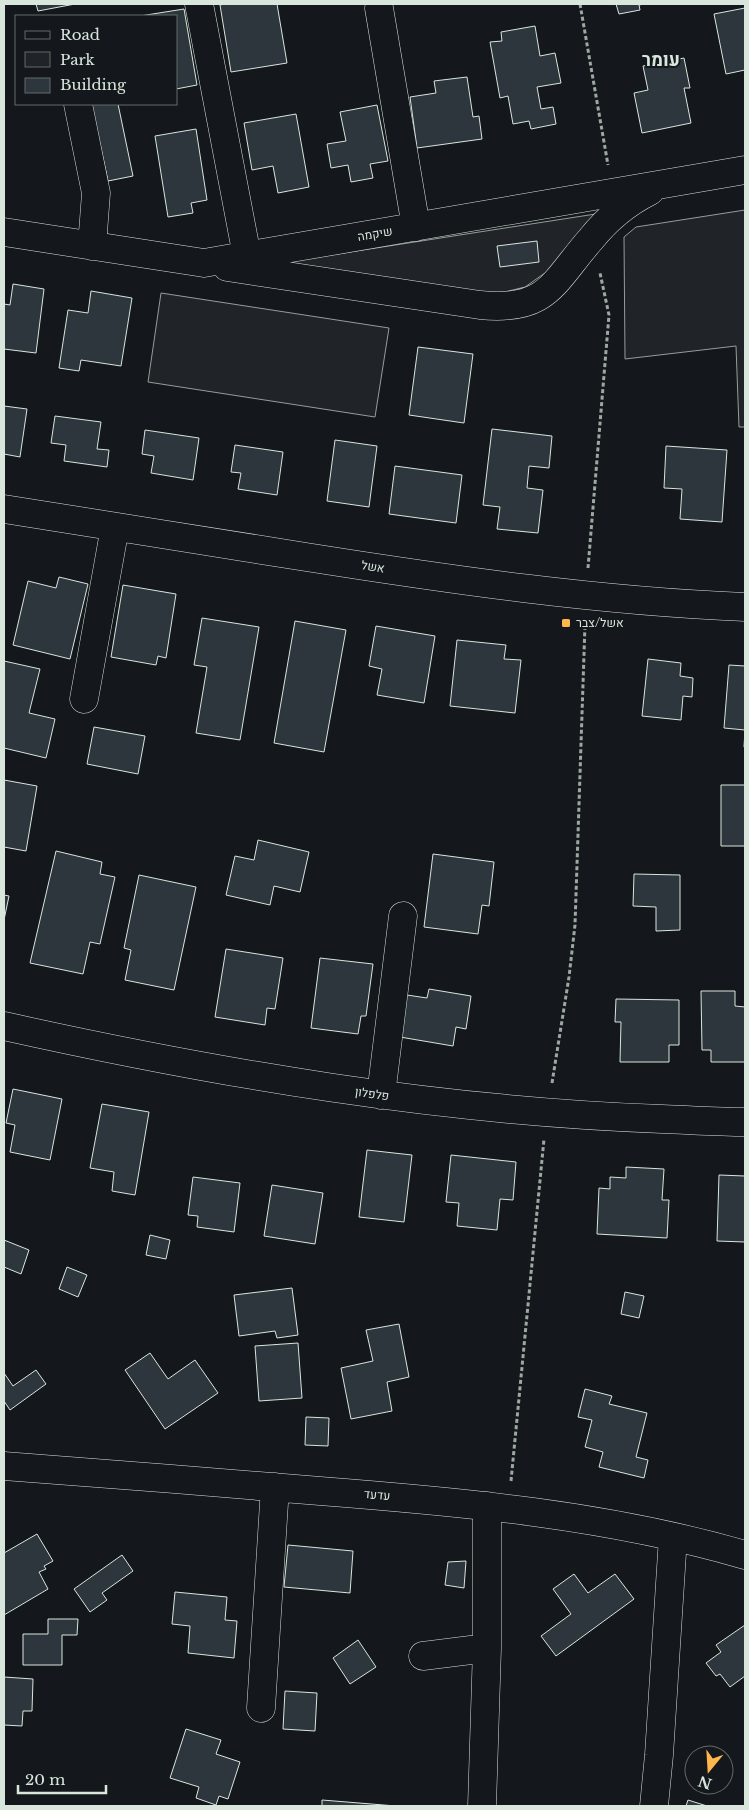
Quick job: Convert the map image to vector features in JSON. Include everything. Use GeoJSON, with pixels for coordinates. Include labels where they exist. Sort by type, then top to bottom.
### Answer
{"type":"FeatureCollection","features":[{"type":"Feature","properties":{"kind":"street"},"geometry":{"type":"LineString","coordinates":[[199,4],[247,256]]}},
{"type":"Feature","properties":{"kind":"street"},"geometry":{"type":"LineString","coordinates":[[379,8],[416,227]]}},
{"type":"Feature","properties":{"kind":"street"},"geometry":{"type":"LineString","coordinates":[[78,105],[96,193],[92,246]]}},
{"type":"Feature","properties":{"kind":"street","name":"שיקמה"},"geometry":{"type":"LineString","coordinates":[[4,232],[204,263],[745,170]]}},
{"type":"Feature","properties":{"kind":"street"},"geometry":{"type":"LineString","coordinates":[[204,263],[496,307],[524,304],[546,292],[563,276],[591,238],[612,216],[662,185]]}},
{"type":"Feature","properties":{"kind":"street","name":"אשל"},"geometry":{"type":"LineString","coordinates":[[4,509],[420,575],[586,595],[706,606],[745,607]]}},
{"type":"Feature","properties":{"kind":"street"},"geometry":{"type":"LineString","coordinates":[[84,699],[115,527]]}},
{"type":"Feature","properties":{"kind":"street"},"geometry":{"type":"LineString","coordinates":[[381,1095],[403,916]]}},
{"type":"Feature","properties":{"kind":"street","name":"פלפלון"},"geometry":{"type":"LineString","coordinates":[[4,1026],[222,1070],[428,1102],[623,1118],[745,1122]]}},
{"type":"Feature","properties":{"kind":"street","name":"עדעד"},"geometry":{"type":"LineString","coordinates":[[4,1466],[276,1487],[498,1508],[585,1520],[673,1537],[745,1555]]}},
{"type":"Feature","properties":{"kind":"street"},"geometry":{"type":"LineString","coordinates":[[261,1708],[276,1487]]}},
{"type":"Feature","properties":{"kind":"street"},"geometry":{"type":"LineString","coordinates":[[482,1806],[488,1648],[498,1508]]}},
{"type":"Feature","properties":{"kind":"street"},"geometry":{"type":"LineString","coordinates":[[654,1806],[660,1755],[673,1537]]}},
{"type":"Feature","properties":{"kind":"street"},"geometry":{"type":"LineString","coordinates":[[423,1656],[488,1648]]}},
{"type":"Feature","properties":{"kind":"path"},"geometry":{"type":"LineString","coordinates":[[580,4],[613,193]]}},
{"type":"Feature","properties":{"kind":"path"},"geometry":{"type":"LineString","coordinates":[[498,1508],[547,1113],[569,977],[575,925],[586,595],[609,315],[591,238]]}},
{"type":"Feature","properties":{"kind":"green space"},"geometry":{"type":"Polygon","coordinates":[[[745,210],[745,427],[739,427],[736,346],[625,359],[624,237],[636,227],[745,210]]]}},
{"type":"Feature","properties":{"kind":"green space"},"geometry":{"type":"Polygon","coordinates":[[[602,213],[552,268],[525,287],[488,296],[279,263],[602,213]]]}},
{"type":"Feature","properties":{"kind":"green space"},"geometry":{"type":"Polygon","coordinates":[[[161,293],[389,328],[375,417],[148,382],[161,293]]]}},
{"type":"Feature","properties":{"kind":"building"},"geometry":{"type":"Polygon","coordinates":[[[36,4],[75,4],[38,11],[36,4]]]}},
{"type":"Feature","properties":{"kind":"building"},"geometry":{"type":"Polygon","coordinates":[[[277,4],[287,63],[231,72],[220,5],[277,4]]]}},
{"type":"Feature","properties":{"kind":"building"},"geometry":{"type":"Polygon","coordinates":[[[616,4],[644,4],[639,5],[640,10],[619,14],[616,4]]]}},
{"type":"Feature","properties":{"kind":"building"},"geometry":{"type":"Polygon","coordinates":[[[745,8],[745,70],[726,74],[714,14],[745,8]]]}},
{"type":"Feature","properties":{"kind":"building"},"geometry":{"type":"Polygon","coordinates":[[[184,9],[197,85],[178,89],[178,15],[146,15],[184,9]]]}},
{"type":"Feature","properties":{"kind":"building"},"geometry":{"type":"Polygon","coordinates":[[[535,26],[540,56],[555,53],[561,83],[537,87],[541,109],[553,107],[556,124],[531,129],[529,121],[513,124],[508,96],[500,98],[490,42],[502,41],[501,32],[535,26]]]}},
{"type":"Feature","properties":{"kind":"building"},"geometry":{"type":"Polygon","coordinates":[[[684,58],[690,88],[684,88],[691,123],[642,133],[634,93],[648,90],[643,66],[684,58]]]}},
{"type":"Feature","properties":{"kind":"building"},"geometry":{"type":"Polygon","coordinates":[[[467,77],[473,117],[479,116],[482,139],[417,148],[410,97],[436,93],[434,81],[467,77]]]}},
{"type":"Feature","properties":{"kind":"building"},"geometry":{"type":"Polygon","coordinates":[[[91,105],[118,105],[133,176],[108,181],[91,105]]]}},
{"type":"Feature","properties":{"kind":"building"},"geometry":{"type":"Polygon","coordinates":[[[377,105],[388,161],[370,164],[373,178],[351,182],[348,165],[331,168],[327,144],[346,141],[340,112],[377,105]]]}},
{"type":"Feature","properties":{"kind":"building"},"geometry":{"type":"Polygon","coordinates":[[[296,114],[309,187],[278,193],[273,166],[252,170],[244,123],[296,114]]]}},
{"type":"Feature","properties":{"kind":"building"},"geometry":{"type":"Polygon","coordinates":[[[196,129],[207,200],[191,203],[193,213],[168,217],[155,136],[196,129]]]}},
{"type":"Feature","properties":{"kind":"building"},"geometry":{"type":"Polygon","coordinates":[[[537,241],[539,262],[500,267],[497,246],[537,241]]]}},
{"type":"Feature","properties":{"kind":"building"},"geometry":{"type":"Polygon","coordinates":[[[13,284],[44,289],[36,353],[4,349],[4,304],[10,305],[13,284]]]}},
{"type":"Feature","properties":{"kind":"building"},"geometry":{"type":"Polygon","coordinates":[[[91,291],[132,298],[121,366],[81,360],[79,371],[59,368],[68,310],[88,313],[91,291]]]}},
{"type":"Feature","properties":{"kind":"building"},"geometry":{"type":"Polygon","coordinates":[[[418,347],[473,354],[464,423],[409,415],[418,347]]]}},
{"type":"Feature","properties":{"kind":"building"},"geometry":{"type":"Polygon","coordinates":[[[4,406],[27,409],[20,457],[4,454],[4,406]]]}},
{"type":"Feature","properties":{"kind":"building"},"geometry":{"type":"Polygon","coordinates":[[[55,416],[101,422],[97,449],[109,450],[107,467],[64,461],[66,445],[51,443],[55,416]]]}},
{"type":"Feature","properties":{"kind":"building"},"geometry":{"type":"Polygon","coordinates":[[[492,429],[552,436],[549,468],[529,466],[527,488],[543,490],[538,533],[497,529],[500,507],[483,505],[492,429]]]}},
{"type":"Feature","properties":{"kind":"building"},"geometry":{"type":"Polygon","coordinates":[[[145,430],[199,438],[193,480],[151,473],[154,456],[142,454],[145,430]]]}},
{"type":"Feature","properties":{"kind":"building"},"geometry":{"type":"Polygon","coordinates":[[[335,440],[377,446],[369,507],[327,501],[335,440]]]}},
{"type":"Feature","properties":{"kind":"building"},"geometry":{"type":"Polygon","coordinates":[[[235,445],[283,452],[277,495],[238,489],[241,473],[231,472],[235,445]]]}},
{"type":"Feature","properties":{"kind":"building"},"geometry":{"type":"Polygon","coordinates":[[[666,446],[727,450],[722,522],[680,519],[682,489],[664,488],[666,446]]]}},
{"type":"Feature","properties":{"kind":"building"},"geometry":{"type":"Polygon","coordinates":[[[395,466],[462,475],[456,523],[389,514],[395,466]]]}},
{"type":"Feature","properties":{"kind":"building"},"geometry":{"type":"Polygon","coordinates":[[[59,577],[88,584],[70,659],[13,645],[28,581],[56,588],[59,577]]]}},
{"type":"Feature","properties":{"kind":"building"},"geometry":{"type":"Polygon","coordinates":[[[123,585],[176,594],[166,658],[158,656],[156,665],[111,657],[123,585]]]}},
{"type":"Feature","properties":{"kind":"building"},"geometry":{"type":"Polygon","coordinates":[[[202,618],[259,627],[240,740],[196,733],[207,667],[194,665],[202,618]]]}},
{"type":"Feature","properties":{"kind":"building"},"geometry":{"type":"Polygon","coordinates":[[[295,621],[346,630],[324,752],[274,743],[295,621]]]}},
{"type":"Feature","properties":{"kind":"building"},"geometry":{"type":"Polygon","coordinates":[[[376,626],[435,636],[424,703],[377,695],[382,669],[369,666],[376,626]]]}},
{"type":"Feature","properties":{"kind":"building"},"geometry":{"type":"Polygon","coordinates":[[[457,640],[506,645],[504,659],[521,660],[515,713],[450,706],[457,640]]]}},
{"type":"Feature","properties":{"kind":"building"},"geometry":{"type":"Polygon","coordinates":[[[648,659],[681,663],[680,676],[693,678],[692,697],[683,696],[681,720],[642,716],[648,659]]]}},
{"type":"Feature","properties":{"kind":"building"},"geometry":{"type":"Polygon","coordinates":[[[4,661],[40,669],[29,713],[55,719],[46,758],[4,748],[4,661]]]}},
{"type":"Feature","properties":{"kind":"building"},"geometry":{"type":"Polygon","coordinates":[[[729,665],[745,666],[745,730],[724,728],[729,665]]]}},
{"type":"Feature","properties":{"kind":"building"},"geometry":{"type":"Polygon","coordinates":[[[94,727],[145,736],[138,774],[87,764],[94,727]]]}},
{"type":"Feature","properties":{"kind":"building"},"geometry":{"type":"Polygon","coordinates":[[[4,780],[37,786],[26,851],[4,847],[4,780]]]}},
{"type":"Feature","properties":{"kind":"building"},"geometry":{"type":"Polygon","coordinates":[[[721,785],[745,785],[745,846],[721,846],[721,785]]]}},
{"type":"Feature","properties":{"kind":"building"},"geometry":{"type":"Polygon","coordinates":[[[258,840],[309,852],[300,892],[274,886],[270,905],[226,895],[235,856],[254,860],[258,840]]]}},
{"type":"Feature","properties":{"kind":"building"},"geometry":{"type":"Polygon","coordinates":[[[56,851],[102,862],[100,874],[115,877],[100,944],[90,942],[83,974],[30,963],[56,851]]]}},
{"type":"Feature","properties":{"kind":"building"},"geometry":{"type":"Polygon","coordinates":[[[433,854],[494,862],[489,906],[482,905],[478,934],[424,927],[433,854]]]}},
{"type":"Feature","properties":{"kind":"building"},"geometry":{"type":"Polygon","coordinates":[[[634,874],[680,875],[680,930],[656,931],[656,907],[633,906],[634,874]]]}},
{"type":"Feature","properties":{"kind":"building"},"geometry":{"type":"Polygon","coordinates":[[[139,875],[196,887],[174,990],[125,980],[131,950],[124,948],[139,875]]]}},
{"type":"Feature","properties":{"kind":"building"},"geometry":{"type":"Polygon","coordinates":[[[4,895],[9,896],[4,920],[4,895]]]}},
{"type":"Feature","properties":{"kind":"building"},"geometry":{"type":"Polygon","coordinates":[[[226,949],[283,958],[275,1009],[267,1008],[265,1025],[215,1017],[226,949]]]}},
{"type":"Feature","properties":{"kind":"building"},"geometry":{"type":"Polygon","coordinates":[[[320,958],[373,964],[366,1016],[361,1016],[358,1034],[311,1028],[320,958]]]}},
{"type":"Feature","properties":{"kind":"building"},"geometry":{"type":"Polygon","coordinates":[[[429,989],[471,996],[466,1029],[456,1027],[453,1046],[400,1037],[407,995],[427,998],[429,989]]]}},
{"type":"Feature","properties":{"kind":"building"},"geometry":{"type":"Polygon","coordinates":[[[701,991],[735,991],[735,1006],[745,1007],[745,1062],[711,1062],[711,1050],[702,1050],[701,991]]]}},
{"type":"Feature","properties":{"kind":"building"},"geometry":{"type":"Polygon","coordinates":[[[616,999],[679,1000],[679,1045],[669,1045],[669,1062],[620,1062],[621,1022],[615,1022],[616,999]]]}},
{"type":"Feature","properties":{"kind":"building"},"geometry":{"type":"Polygon","coordinates":[[[13,1089],[62,1099],[50,1160],[10,1152],[15,1125],[6,1123],[13,1089]]]}},
{"type":"Feature","properties":{"kind":"building"},"geometry":{"type":"Polygon","coordinates":[[[102,1104],[149,1112],[135,1195],[112,1191],[114,1172],[90,1168],[102,1104]]]}},
{"type":"Feature","properties":{"kind":"building"},"geometry":{"type":"Polygon","coordinates":[[[367,1150],[412,1155],[404,1222],[359,1217],[367,1150]]]}},
{"type":"Feature","properties":{"kind":"building"},"geometry":{"type":"Polygon","coordinates":[[[451,1155],[516,1162],[513,1200],[500,1199],[497,1230],[457,1226],[459,1203],[446,1202],[451,1155]]]}},
{"type":"Feature","properties":{"kind":"building"},"geometry":{"type":"Polygon","coordinates":[[[626,1167],[664,1169],[662,1200],[669,1200],[667,1238],[597,1234],[599,1188],[610,1189],[610,1177],[626,1178],[626,1167]]]}},
{"type":"Feature","properties":{"kind":"building"},"geometry":{"type":"Polygon","coordinates":[[[719,1175],[745,1176],[745,1242],[717,1241],[719,1175]]]}},
{"type":"Feature","properties":{"kind":"building"},"geometry":{"type":"Polygon","coordinates":[[[193,1177],[240,1183],[234,1232],[197,1227],[198,1216],[188,1215],[193,1177]]]}},
{"type":"Feature","properties":{"kind":"building"},"geometry":{"type":"Polygon","coordinates":[[[272,1185],[323,1193],[315,1244],[264,1236],[272,1185]]]}},
{"type":"Feature","properties":{"kind":"building"},"geometry":{"type":"Polygon","coordinates":[[[150,1235],[170,1240],[166,1259],[146,1255],[150,1235]]]}},
{"type":"Feature","properties":{"kind":"building"},"geometry":{"type":"Polygon","coordinates":[[[4,1240],[29,1250],[21,1274],[4,1267],[4,1240]]]}},
{"type":"Feature","properties":{"kind":"building"},"geometry":{"type":"Polygon","coordinates":[[[67,1267],[87,1275],[78,1297],[59,1289],[67,1267]]]}},
{"type":"Feature","properties":{"kind":"building"},"geometry":{"type":"Polygon","coordinates":[[[292,1288],[298,1335],[277,1338],[275,1331],[239,1336],[234,1295],[292,1288]]]}},
{"type":"Feature","properties":{"kind":"building"},"geometry":{"type":"Polygon","coordinates":[[[625,1292],[644,1296],[639,1318],[621,1314],[625,1292]]]}},
{"type":"Feature","properties":{"kind":"building"},"geometry":{"type":"Polygon","coordinates":[[[399,1324],[409,1377],[387,1382],[392,1411],[351,1419],[341,1368],[373,1361],[366,1330],[399,1324]]]}},
{"type":"Feature","properties":{"kind":"building"},"geometry":{"type":"Polygon","coordinates":[[[298,1343],[302,1398],[259,1401],[255,1346],[298,1343]]]}},
{"type":"Feature","properties":{"kind":"building"},"geometry":{"type":"Polygon","coordinates":[[[150,1353],[168,1379],[195,1360],[218,1393],[165,1429],[125,1370],[150,1353]]]}},
{"type":"Feature","properties":{"kind":"building"},"geometry":{"type":"Polygon","coordinates":[[[36,1370],[46,1384],[10,1410],[4,1401],[4,1373],[13,1386],[36,1370]]]}},
{"type":"Feature","properties":{"kind":"building"},"geometry":{"type":"Polygon","coordinates":[[[585,1389],[612,1396],[609,1404],[647,1413],[636,1457],[648,1460],[644,1478],[599,1467],[603,1452],[585,1447],[592,1420],[578,1417],[585,1389]]]}},
{"type":"Feature","properties":{"kind":"building"},"geometry":{"type":"Polygon","coordinates":[[[306,1417],[329,1418],[328,1446],[305,1445],[306,1417]]]}},
{"type":"Feature","properties":{"kind":"building"},"geometry":{"type":"Polygon","coordinates":[[[37,1534],[53,1561],[44,1566],[46,1569],[39,1572],[48,1589],[4,1615],[4,1553],[37,1534]]]}},
{"type":"Feature","properties":{"kind":"building"},"geometry":{"type":"Polygon","coordinates":[[[288,1545],[353,1551],[350,1593],[284,1587],[288,1545]]]}},
{"type":"Feature","properties":{"kind":"building"},"geometry":{"type":"Polygon","coordinates":[[[122,1555],[133,1571],[102,1593],[107,1600],[90,1612],[74,1589],[122,1555]]]}},
{"type":"Feature","properties":{"kind":"building"},"geometry":{"type":"Polygon","coordinates":[[[466,1561],[464,1588],[445,1585],[448,1562],[466,1561]]]}},
{"type":"Feature","properties":{"kind":"building"},"geometry":{"type":"Polygon","coordinates":[[[574,1574],[588,1593],[615,1574],[634,1599],[556,1656],[541,1636],[571,1614],[553,1589],[574,1574]]]}},
{"type":"Feature","properties":{"kind":"building"},"geometry":{"type":"Polygon","coordinates":[[[175,1592],[227,1597],[225,1620],[237,1621],[234,1658],[188,1653],[190,1626],[172,1624],[175,1592]]]}},
{"type":"Feature","properties":{"kind":"building"},"geometry":{"type":"Polygon","coordinates":[[[48,1619],[78,1619],[77,1635],[62,1635],[62,1665],[23,1665],[23,1634],[48,1634],[48,1619]]]}},
{"type":"Feature","properties":{"kind":"building"},"geometry":{"type":"Polygon","coordinates":[[[745,1625],[745,1676],[730,1687],[720,1674],[716,1676],[706,1663],[721,1652],[716,1645],[745,1625]]]}},
{"type":"Feature","properties":{"kind":"building"},"geometry":{"type":"Polygon","coordinates":[[[358,1640],[376,1667],[350,1684],[333,1658],[358,1640]]]}},
{"type":"Feature","properties":{"kind":"building"},"geometry":{"type":"Polygon","coordinates":[[[4,1677],[33,1679],[32,1711],[23,1711],[22,1726],[4,1725],[4,1677]]]}},
{"type":"Feature","properties":{"kind":"building"},"geometry":{"type":"Polygon","coordinates":[[[285,1691],[317,1693],[315,1731],[283,1729],[285,1691]]]}},
{"type":"Feature","properties":{"kind":"building"},"geometry":{"type":"Polygon","coordinates":[[[186,1729],[221,1740],[216,1754],[240,1762],[228,1799],[219,1796],[216,1805],[196,1798],[199,1787],[170,1778],[186,1729]]]}},
{"type":"Feature","properties":{"kind":"building"},"geometry":{"type":"Polygon","coordinates":[[[322,1800],[396,1806],[322,1806],[322,1800]]]}},
{"type":"Feature","properties":{"kind":"building"},"geometry":{"type":"Polygon","coordinates":[[[688,1800],[707,1806],[686,1806],[688,1800]]]}},
{"type":"Feature","properties":{"kind":"place","name":"אשל/צבר"},"geometry":{"type":"Point","coordinates":[566,623]}},
{"type":"Feature","properties":{"kind":"district","name":"עומר"},"geometry":{"type":"Point","coordinates":[661,60]}}]}
